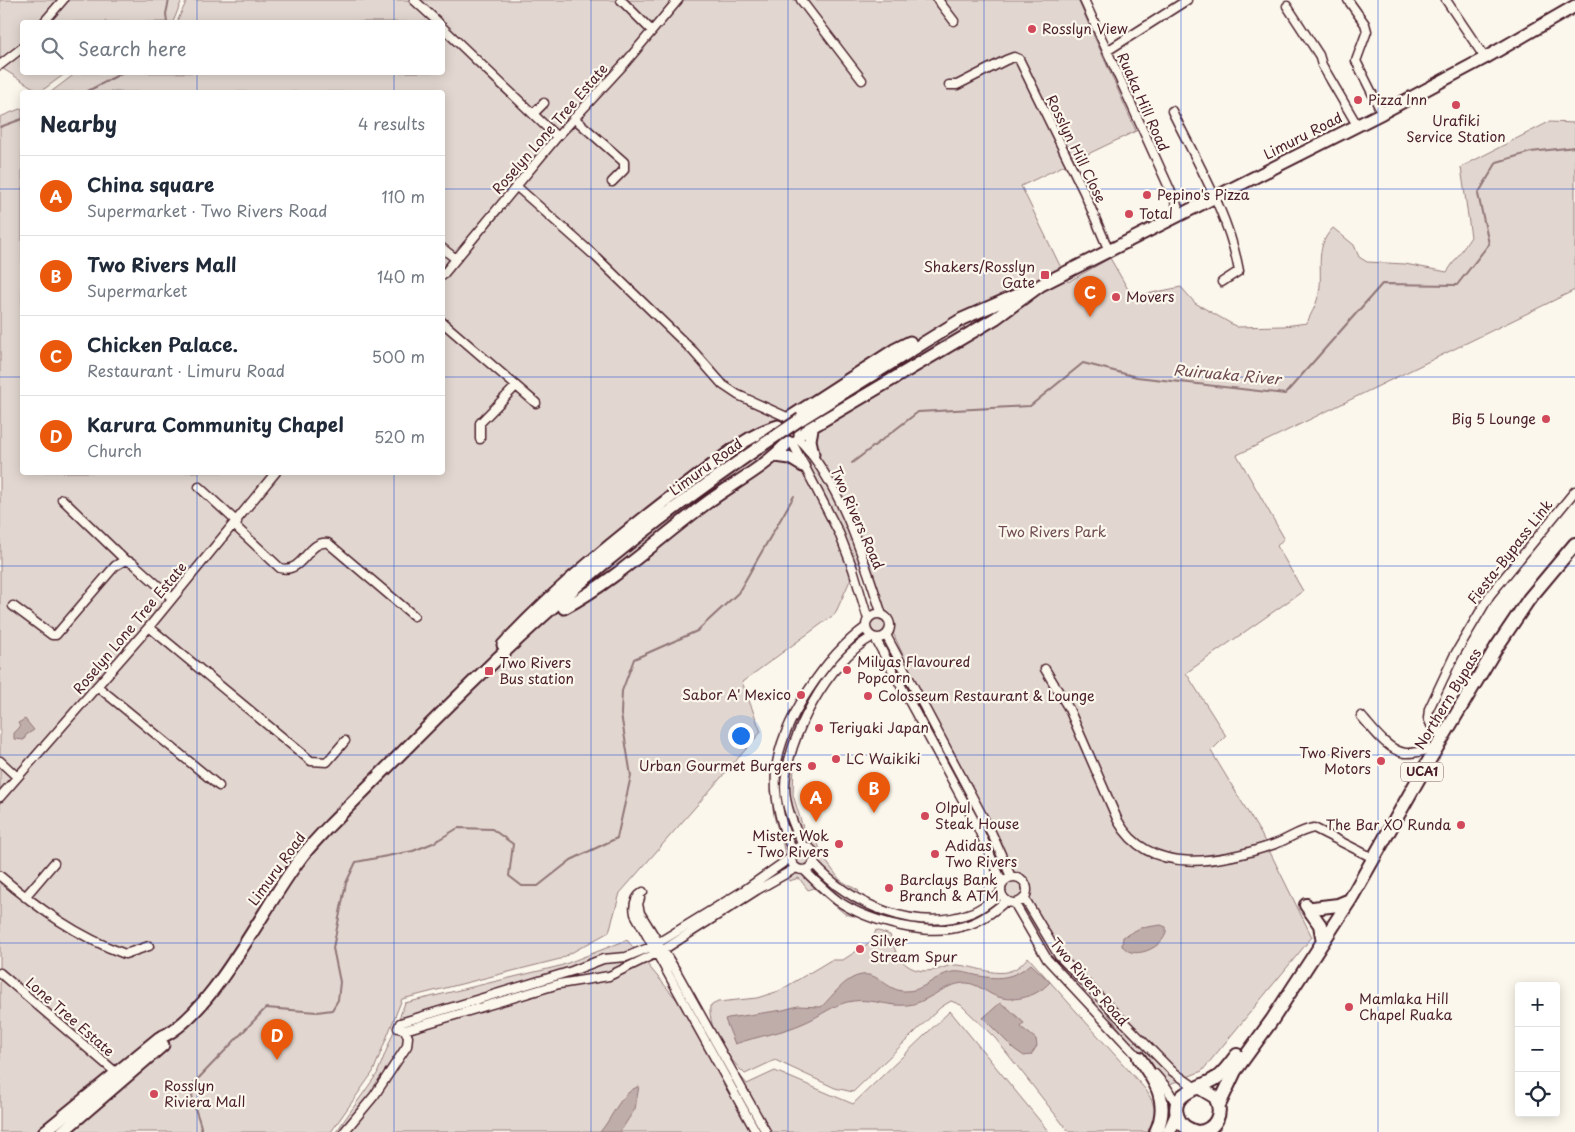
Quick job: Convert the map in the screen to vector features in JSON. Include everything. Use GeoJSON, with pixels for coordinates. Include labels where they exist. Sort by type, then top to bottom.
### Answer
{"type":"FeatureCollection","features":[{"type":"Feature","properties":{"kind":"main road","name":"Limuru Road"},"geometry":{"type":"LineString","coordinates":[[489,669],[564,608],[628,552],[715,486],[911,357],[1039,287],[1485,58],[1572,5]]}},
{"type":"Feature","properties":{"kind":"main road","name":"Limuru Road"},"geometry":{"type":"LineString","coordinates":[[62,1132],[160,1038],[169,1035],[193,1013],[218,982],[300,859],[328,827],[444,711],[557,604],[612,556],[706,484],[770,449],[798,431],[962,319],[1039,287]]}},
{"type":"Feature","properties":{"kind":"main road","name":"Limuru Road"},"geometry":{"type":"LineString","coordinates":[[444,711],[455,695],[546,600],[685,486],[761,431],[778,426],[782,420],[798,431]]}},
{"type":"Feature","properties":{"kind":"main road"},"geometry":{"type":"LineString","coordinates":[[778,426],[779,436],[798,431],[810,440],[812,454]]}},
{"type":"Feature","properties":{"kind":"main road"},"geometry":{"type":"LineString","coordinates":[[770,449],[790,458],[806,470]]}},
{"type":"Feature","properties":{"kind":"main road","name":"Northern Bypass"},"geometry":{"type":"LineString","coordinates":[[1177,1110],[1181,1124],[1197,1132],[1205,1131],[1216,1122],[1219,1106],[1235,1071],[1272,1020],[1350,900],[1443,736],[1518,615],[1557,564],[1575,544]]}},
{"type":"Feature","properties":{"kind":"main road"},"geometry":{"type":"LineString","coordinates":[[1323,942],[1320,925],[1310,907],[1338,906],[1350,900]]}},
{"type":"Feature","properties":{"kind":"main road","name":"Northern Bypass"},"geometry":{"type":"LineString","coordinates":[[1169,1132],[1182,1095],[1219,1076],[1266,1016],[1280,1006]]}},
{"type":"Feature","properties":{"kind":"main road"},"geometry":{"type":"LineString","coordinates":[[1139,1058],[1156,1083],[1162,1098],[1162,1111],[1156,1132]]}},
{"type":"Feature","properties":{"kind":"main road","name":"Limuru Road"},"geometry":{"type":"LineString","coordinates":[[44,1132],[120,1077]]}},
{"type":"Feature","properties":{"kind":"main road"},"geometry":{"type":"LineString","coordinates":[[1198,1088],[1213,1094],[1219,1106]]}},
{"type":"Feature","properties":{"kind":"street"},"geometry":{"type":"LineString","coordinates":[[46,20],[63,0]]}},
{"type":"Feature","properties":{"kind":"street"},"geometry":{"type":"LineString","coordinates":[[414,0],[436,20]]}},
{"type":"Feature","properties":{"kind":"street"},"geometry":{"type":"LineString","coordinates":[[621,0],[652,31]]}},
{"type":"Feature","properties":{"kind":"street","name":"Roselyn Lone Tree Estate"},"geometry":{"type":"LineString","coordinates":[[445,273],[557,137],[678,0]]}},
{"type":"Feature","properties":{"kind":"street"},"geometry":{"type":"LineString","coordinates":[[801,0],[862,80]]}},
{"type":"Feature","properties":{"kind":"street"},"geometry":{"type":"LineString","coordinates":[[938,0],[954,21]]}},
{"type":"Feature","properties":{"kind":"street","name":"Ruaka Hill Road"},"geometry":{"type":"LineString","coordinates":[[1085,0],[1181,214]]}},
{"type":"Feature","properties":{"kind":"street"},"geometry":{"type":"LineString","coordinates":[[1107,51],[1187,0]]}},
{"type":"Feature","properties":{"kind":"street"},"geometry":{"type":"LineString","coordinates":[[1348,0],[1365,24],[1367,31],[1356,62],[1382,112]]}},
{"type":"Feature","properties":{"kind":"street"},"geometry":{"type":"LineString","coordinates":[[1446,0],[1485,58]]}},
{"type":"Feature","properties":{"kind":"street"},"geometry":{"type":"LineString","coordinates":[[1287,6],[1319,55],[1322,65],[1356,125]]}},
{"type":"Feature","properties":{"kind":"street"},"geometry":{"type":"LineString","coordinates":[[445,30],[557,137]]}},
{"type":"Feature","properties":{"kind":"street"},"geometry":{"type":"LineString","coordinates":[[0,65],[20,50]]}},
{"type":"Feature","properties":{"kind":"street","name":"Rosslyn Hill Close"},"geometry":{"type":"LineString","coordinates":[[949,85],[957,85],[1006,60],[1019,59],[1084,192],[1109,251]]}},
{"type":"Feature","properties":{"kind":"street"},"geometry":{"type":"LineString","coordinates":[[533,114],[544,103]]}},
{"type":"Feature","properties":{"kind":"street"},"geometry":{"type":"LineString","coordinates":[[1172,111],[1214,198],[1232,244],[1239,271],[1222,282]]}},
{"type":"Feature","properties":{"kind":"street"},"geometry":{"type":"LineString","coordinates":[[574,118],[624,162],[624,170],[612,182]]}},
{"type":"Feature","properties":{"kind":"street"},"geometry":{"type":"LineString","coordinates":[[516,186],[596,257],[693,351],[723,385],[798,431]]}},
{"type":"Feature","properties":{"kind":"street"},"geometry":{"type":"LineString","coordinates":[[445,251],[456,260]]}},
{"type":"Feature","properties":{"kind":"street"},"geometry":{"type":"LineString","coordinates":[[445,325],[536,403]]}},
{"type":"Feature","properties":{"kind":"street"},"geometry":{"type":"LineString","coordinates":[[480,439],[480,423],[516,386]]}},
{"type":"Feature","properties":{"kind":"street","name":"Two Rivers Road"},"geometry":{"type":"LineString","coordinates":[[798,431],[806,470],[839,533],[853,569],[867,623]]}},
{"type":"Feature","properties":{"kind":"street","name":"Two Rivers Road"},"geometry":{"type":"LineString","coordinates":[[812,454],[851,530],[882,615]]}},
{"type":"Feature","properties":{"kind":"street"},"geometry":{"type":"LineString","coordinates":[[806,470],[820,467]]}},
{"type":"Feature","properties":{"kind":"street","name":"Roselyn Lone Tree Estate"},"geometry":{"type":"LineString","coordinates":[[0,797],[16,776],[150,627],[274,475]]}},
{"type":"Feature","properties":{"kind":"street"},"geometry":{"type":"LineString","coordinates":[[199,487],[280,568],[295,567],[316,545],[328,543],[414,616]]}},
{"type":"Feature","properties":{"kind":"street","name":"Fiesta-Bypass Link"},"geometry":{"type":"LineString","coordinates":[[1443,736],[1431,725],[1428,718],[1429,708],[1438,686],[1479,611],[1494,589],[1575,490]]}},
{"type":"Feature","properties":{"kind":"street"},"geometry":{"type":"LineString","coordinates":[[62,499],[125,560],[133,563],[172,598]]}},
{"type":"Feature","properties":{"kind":"street"},"geometry":{"type":"LineString","coordinates":[[13,606],[52,635],[56,635],[115,566],[125,560]]}},
{"type":"Feature","properties":{"kind":"street"},"geometry":{"type":"LineString","coordinates":[[1006,901],[979,921],[962,927],[922,929],[896,925],[840,902],[800,869],[792,855],[777,809],[776,768],[782,745],[817,674],[874,615],[882,615],[890,622],[891,628],[886,635],[858,644],[840,664],[813,705],[790,754],[785,789],[788,807],[803,846],[813,851],[813,863],[842,890],[866,903],[898,915],[926,919],[958,917],[974,912],[1001,893],[1003,884],[1011,877]]}},
{"type":"Feature","properties":{"kind":"street"},"geometry":{"type":"LineString","coordinates":[[867,623],[873,638],[978,828],[1003,884]]}},
{"type":"Feature","properties":{"kind":"street"},"geometry":{"type":"LineString","coordinates":[[150,627],[311,761],[327,762],[344,741]]}},
{"type":"Feature","properties":{"kind":"street"},"geometry":{"type":"LineString","coordinates":[[886,635],[992,834],[1011,877]]}},
{"type":"Feature","properties":{"kind":"street"},"geometry":{"type":"LineString","coordinates":[[1044,669],[1069,709],[1118,821],[1124,832],[1137,845],[1177,860],[1207,860],[1251,852],[1314,828],[1373,858]]}},
{"type":"Feature","properties":{"kind":"street"},"geometry":{"type":"LineString","coordinates":[[97,686],[219,786]]}},
{"type":"Feature","properties":{"kind":"street"},"geometry":{"type":"LineString","coordinates":[[906,695],[916,689]]}},
{"type":"Feature","properties":{"kind":"street"},"geometry":{"type":"LineString","coordinates":[[1361,716],[1386,742],[1398,751],[1406,753],[1436,748]]}},
{"type":"Feature","properties":{"kind":"street"},"geometry":{"type":"LineString","coordinates":[[0,761],[16,776]]}},
{"type":"Feature","properties":{"kind":"street"},"geometry":{"type":"LineString","coordinates":[[803,846],[743,891],[658,948],[626,957],[593,962],[572,971],[399,1024],[399,1030],[405,1030],[559,984],[599,979],[658,948],[757,890],[813,863]]}},
{"type":"Feature","properties":{"kind":"street"},"geometry":{"type":"LineString","coordinates":[[25,896],[54,863]]}},
{"type":"Feature","properties":{"kind":"street"},"geometry":{"type":"LineString","coordinates":[[0,876],[62,924],[118,952],[129,954],[149,946]]}},
{"type":"Feature","properties":{"kind":"street"},"geometry":{"type":"LineString","coordinates":[[1001,893],[1006,901],[1015,904],[1025,899],[1028,892],[1027,885],[1021,879],[1011,877]]}},
{"type":"Feature","properties":{"kind":"street"},"geometry":{"type":"LineString","coordinates":[[756,1132],[658,948],[640,913],[638,904],[643,892],[636,899],[633,907],[658,948],[766,1132]]}},
{"type":"Feature","properties":{"kind":"street","name":"Two Rivers Road"},"geometry":{"type":"LineString","coordinates":[[1025,899],[1056,952],[1178,1077],[1198,1088]]}},
{"type":"Feature","properties":{"kind":"street","name":"Two Rivers Road"},"geometry":{"type":"LineString","coordinates":[[1015,904],[1044,955],[1165,1086],[1177,1110]]}},
{"type":"Feature","properties":{"kind":"street","name":"Lone Tree Estate"},"geometry":{"type":"LineString","coordinates":[[0,973],[120,1077]]}},
{"type":"Feature","properties":{"kind":"street"},"geometry":{"type":"LineString","coordinates":[[1090,1004],[1097,996]]}},
{"type":"Feature","properties":{"kind":"street"},"geometry":{"type":"LineString","coordinates":[[344,1132],[374,1096],[407,1046],[408,1037],[405,1030]]}},
{"type":"Feature","properties":{"kind":"street"},"geometry":{"type":"LineString","coordinates":[[1152,1071],[1161,1060]]}},
{"type":"Feature","properties":{"kind":"green space"},"geometry":{"type":"Polygon","coordinates":[[[0,0],[182,0],[174,20],[20,20],[20,75],[63,75],[43,90],[37,90],[0,67],[0,0]]]}},
{"type":"Feature","properties":{"kind":"green space","name":"Two Rivers Park"},"geometry":{"type":"Polygon","coordinates":[[[187,0],[1078,0],[1136,131],[1021,186],[1068,282],[1110,258],[1129,291],[1142,295],[1181,287],[1195,303],[1237,327],[1284,326],[1307,323],[1316,304],[1320,288],[1323,244],[1333,228],[1354,245],[1359,257],[1367,262],[1405,264],[1447,272],[1471,237],[1461,167],[1549,122],[1575,123],[1575,290],[1237,455],[1284,538],[1277,546],[1303,591],[1186,673],[1226,736],[1211,751],[1261,834],[1312,937],[1202,1071],[1165,1086],[1075,973],[1026,894],[1015,902],[1005,897],[1004,885],[1016,879],[964,786],[890,626],[886,633],[879,637],[872,634],[867,626],[867,622],[874,617],[885,617],[860,558],[835,614],[742,682],[761,732],[620,893],[609,932],[560,959],[402,999],[373,1072],[331,1132],[0,1132],[0,117],[20,109],[20,475],[445,475],[445,90],[54,90],[73,75],[445,75],[445,20],[178,20],[187,0]]]}},
{"type":"Feature","properties":{"kind":"green space"},"geometry":{"type":"Polygon","coordinates":[[[774,759],[794,761],[793,795],[804,831],[815,836],[823,857],[840,880],[859,891],[853,916],[845,914],[814,888],[808,890],[799,878],[789,881],[788,870],[783,865],[783,846],[773,808],[774,759]]]}},
{"type":"Feature","properties":{"kind":"green space"},"geometry":{"type":"Polygon","coordinates":[[[876,930],[890,935],[899,958],[917,970],[935,970],[954,965],[1003,972],[1012,970],[1028,957],[1146,1090],[1155,1110],[1152,1132],[1069,1132],[995,1038],[961,1005],[951,1001],[941,1007],[853,1092],[835,1088],[775,1060],[745,1074],[720,1043],[712,1024],[710,1006],[718,1002],[757,998],[779,991],[831,960],[843,960],[872,941],[876,930]]]}},
{"type":"Feature","properties":{"kind":"green space"},"geometry":{"type":"Polygon","coordinates":[[[627,940],[747,1084],[775,1071],[853,1104],[950,1011],[1049,1132],[336,1132],[377,1074],[405,1003],[560,966],[627,940]]]}},
{"type":"Feature","properties":{"kind":"shaded area"},"geometry":{"type":"Polygon","coordinates":[[[25,719],[34,730],[26,735],[24,740],[14,739],[14,733],[20,727],[18,723],[25,719]]]}},
{"type":"Feature","properties":{"kind":"shaded area"},"geometry":{"type":"Polygon","coordinates":[[[1161,925],[1166,927],[1166,933],[1164,938],[1155,947],[1137,953],[1128,951],[1122,946],[1123,937],[1140,928],[1161,925]]]}},
{"type":"Feature","properties":{"kind":"shaded area"},"geometry":{"type":"Polygon","coordinates":[[[1031,964],[1050,982],[1038,992],[1022,998],[1006,999],[974,985],[967,983],[956,984],[914,1004],[899,1005],[861,1000],[846,1002],[796,1026],[735,1044],[725,1019],[798,1006],[821,1007],[845,983],[856,976],[873,976],[898,990],[911,991],[952,972],[964,972],[983,977],[998,978],[1017,973],[1031,964]]]}},
{"type":"Feature","properties":{"kind":"shaded area"},"geometry":{"type":"Polygon","coordinates":[[[1000,1003],[1024,1023],[1021,1027],[1036,1039],[1037,1046],[1031,1055],[1024,1056],[1014,1049],[983,1018],[1000,1003]]]}},
{"type":"Feature","properties":{"kind":"shaded area"},"geometry":{"type":"Polygon","coordinates":[[[639,1086],[635,1109],[620,1132],[600,1132],[626,1094],[639,1086]]]}},
{"type":"Feature","properties":{"kind":"waterway"},"geometry":{"type":"LineString","coordinates":[[167,20],[169,0]]}},
{"type":"Feature","properties":{"kind":"waterway"},"geometry":{"type":"LineString","coordinates":[[90,90],[118,75]]}},
{"type":"Feature","properties":{"kind":"waterway"},"geometry":{"type":"LineString","coordinates":[[0,127],[20,120]]}},
{"type":"Feature","properties":{"kind":"waterway","name":"Ruiruaka River"},"geometry":{"type":"LineString","coordinates":[[852,463],[918,412],[1030,406],[1083,363],[1137,377],[1285,394],[1382,284],[1457,285],[1489,244],[1478,194],[1497,162],[1531,152],[1575,147]]}},
{"type":"Feature","properties":{"kind":"waterway","name":"Ruiruaka River"},"geometry":{"type":"LineString","coordinates":[[202,1132],[193,1103],[193,1084],[266,1008],[317,1012],[332,1010],[338,1000],[340,982],[333,948],[346,883],[356,862],[413,851],[433,843],[458,828],[492,829],[513,844],[509,876],[522,886],[538,886],[571,860],[617,838],[631,776],[621,714],[622,691],[634,659],[697,631],[738,593],[794,496]]}},
{"type":"Feature","properties":{"kind":"place","name":"Rosslyn View"},"geometry":{"type":"Point","coordinates":[1032,29]}},
{"type":"Feature","properties":{"kind":"place","name":"Pizza Inn"},"geometry":{"type":"Point","coordinates":[1358,100]}},
{"type":"Feature","properties":{"kind":"place","name":"Urafiki Service Station"},"geometry":{"type":"Point","coordinates":[1456,105]}},
{"type":"Feature","properties":{"kind":"place","name":"Pepino's Pizza"},"geometry":{"type":"Point","coordinates":[1147,195]}},
{"type":"Feature","properties":{"kind":"place","name":"Total"},"geometry":{"type":"Point","coordinates":[1129,214]}},
{"type":"Feature","properties":{"kind":"place","name":"Shakers/Rosslyn Gate"},"geometry":{"type":"Point","coordinates":[1045,275]}},
{"type":"Feature","properties":{"kind":"place","name":"Movers"},"geometry":{"type":"Point","coordinates":[1116,297]}},
{"type":"Feature","properties":{"kind":"place","name":"Chicken Palace."},"geometry":{"type":"Point","coordinates":[1090,317]}},
{"type":"Feature","properties":{"kind":"place","name":"Big 5 Lounge"},"geometry":{"type":"Point","coordinates":[1546,419]}},
{"type":"Feature","properties":{"kind":"place","name":"Milyas Flavoured Popcorn"},"geometry":{"type":"Point","coordinates":[847,670]}},
{"type":"Feature","properties":{"kind":"place","name":"Two Rivers Bus station"},"geometry":{"type":"Point","coordinates":[489,671]}},
{"type":"Feature","properties":{"kind":"place","name":"Sabor A' Mexico"},"geometry":{"type":"Point","coordinates":[801,695]}},
{"type":"Feature","properties":{"kind":"place","name":"Colosseum Restaurant & Lounge"},"geometry":{"type":"Point","coordinates":[868,696]}},
{"type":"Feature","properties":{"kind":"place","name":"Teriyaki Japan"},"geometry":{"type":"Point","coordinates":[819,728]}},
{"type":"Feature","properties":{"kind":"place","name":"LC Waikiki"},"geometry":{"type":"Point","coordinates":[836,759]}},
{"type":"Feature","properties":{"kind":"place","name":"Two Rivers Motors"},"geometry":{"type":"Point","coordinates":[1381,761]}},
{"type":"Feature","properties":{"kind":"place","name":"Urban Gourmet Burgers"},"geometry":{"type":"Point","coordinates":[812,766]}},
{"type":"Feature","properties":{"kind":"place","name":"Two Rivers Mall"},"geometry":{"type":"Point","coordinates":[874,813]}},
{"type":"Feature","properties":{"kind":"place","name":"Olpul Steak House"},"geometry":{"type":"Point","coordinates":[925,816]}},
{"type":"Feature","properties":{"kind":"place","name":"China square"},"geometry":{"type":"Point","coordinates":[816,822]}},
{"type":"Feature","properties":{"kind":"place","name":"The Bar XO Runda"},"geometry":{"type":"Point","coordinates":[1461,825]}},
{"type":"Feature","properties":{"kind":"place","name":"Mister Wok - Two Rivers"},"geometry":{"type":"Point","coordinates":[839,844]}},
{"type":"Feature","properties":{"kind":"place","name":"Adidas Two Rivers"},"geometry":{"type":"Point","coordinates":[935,854]}},
{"type":"Feature","properties":{"kind":"place","name":"Barclays Bank Branch & ATM"},"geometry":{"type":"Point","coordinates":[889,888]}},
{"type":"Feature","properties":{"kind":"place","name":"Silver Stream Spur"},"geometry":{"type":"Point","coordinates":[860,949]}},
{"type":"Feature","properties":{"kind":"place","name":"Mamlaka Hill Chapel Ruaka"},"geometry":{"type":"Point","coordinates":[1349,1007]}},
{"type":"Feature","properties":{"kind":"place","name":"Karura Community Chapel"},"geometry":{"type":"Point","coordinates":[277,1060]}},
{"type":"Feature","properties":{"kind":"place","name":"Rosslyn Riviera Mall"},"geometry":{"type":"Point","coordinates":[154,1094]}}]}
